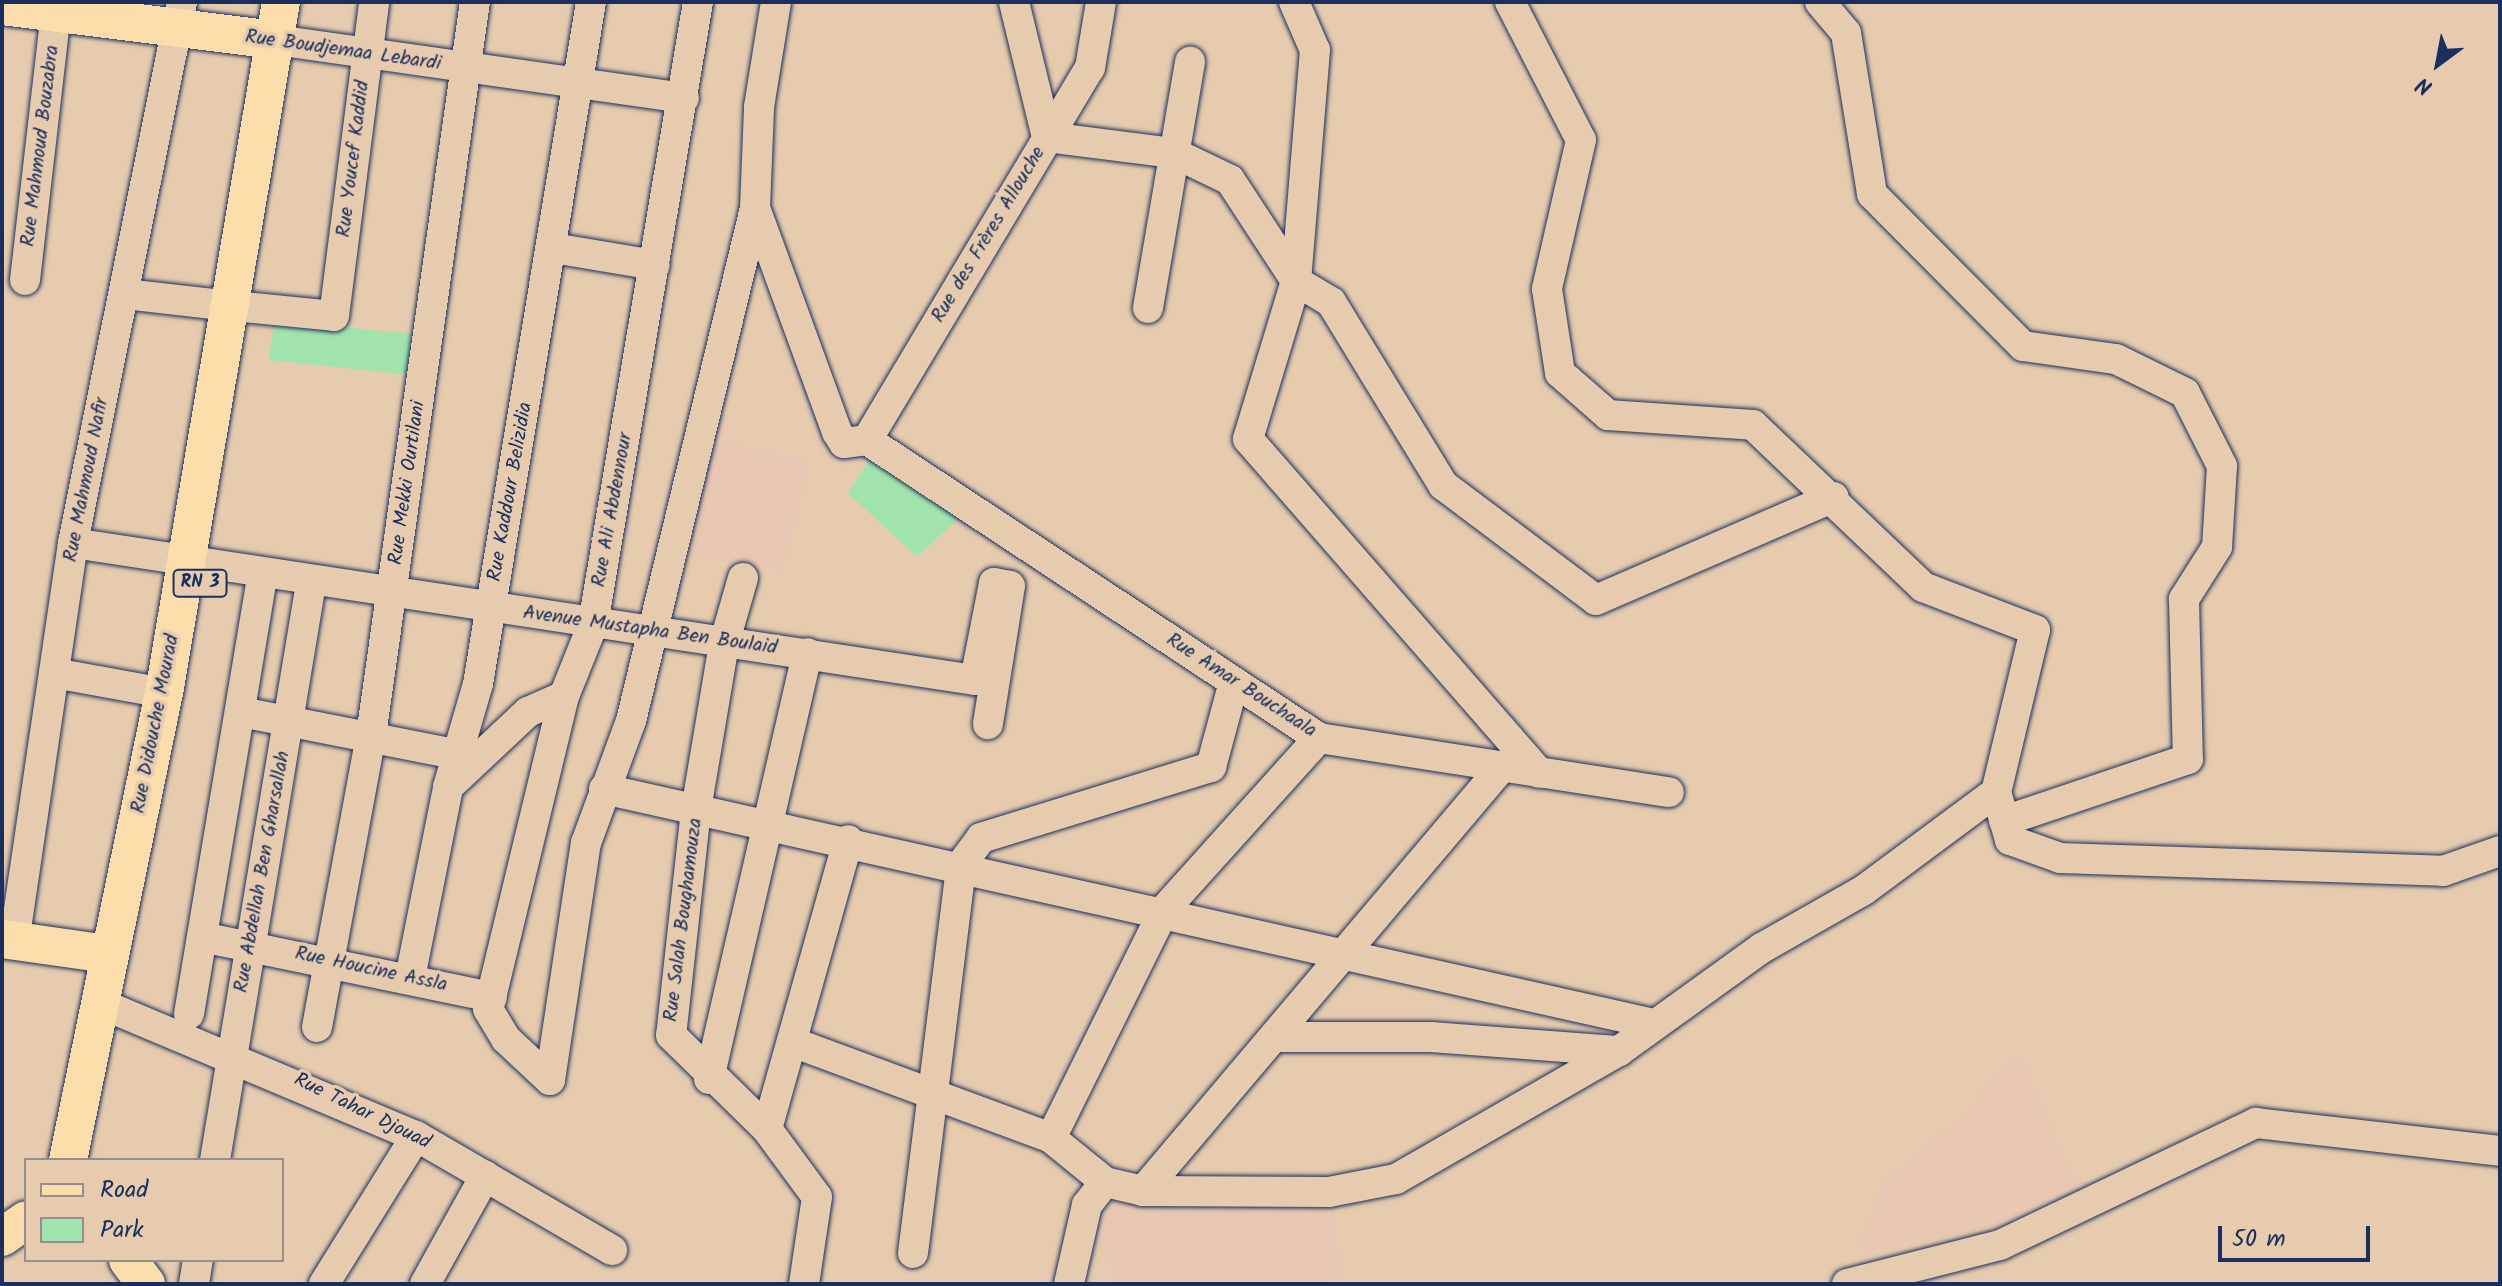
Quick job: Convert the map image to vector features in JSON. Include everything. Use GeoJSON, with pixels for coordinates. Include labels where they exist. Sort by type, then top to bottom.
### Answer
{"type":"FeatureCollection","features":[{"type":"Feature","properties":{"kind":"main road","name":"Rue Didouche Mourad"},"geometry":{"type":"LineString","coordinates":[[281,2],[281,41]]}},
{"type":"Feature","properties":{"kind":"main road","name":"Rue Didouche Mourad"},"geometry":{"type":"LineString","coordinates":[[69,1158],[109,1005],[194,566],[281,41],[292,2]]}},
{"type":"Feature","properties":{"kind":"main road","name":"Rue Boudjemaa Lebardi"},"geometry":{"type":"LineString","coordinates":[[2,6],[56,12],[180,15],[281,41]]}},
{"type":"Feature","properties":{"kind":"main road","name":"Rue Didouche Mourad"},"geometry":{"type":"LineString","coordinates":[[91,1158],[109,1005],[108,954],[194,566]]}},
{"type":"Feature","properties":{"kind":"main road"},"geometry":{"type":"LineString","coordinates":[[9,938],[108,954]]}},
{"type":"Feature","properties":{"kind":"main road"},"geometry":{"type":"LineString","coordinates":[[2,1237],[24,1221]]}},
{"type":"Feature","properties":{"kind":"main road"},"geometry":{"type":"LineString","coordinates":[[2,1263],[24,1248]]}},
{"type":"Feature","properties":{"kind":"main road"},"geometry":{"type":"LineString","coordinates":[[130,1262],[146,1284]]}},
{"type":"Feature","properties":{"kind":"street","name":"Rue Youcef Kaddid"},"geometry":{"type":"LineString","coordinates":[[237,306],[334,316],[374,2]]}},
{"type":"Feature","properties":{"kind":"street","name":"Rue Mekki Ourtilani"},"geometry":{"type":"LineString","coordinates":[[317,1027],[371,736],[475,2]]}},
{"type":"Feature","properties":{"kind":"street","name":"Rue Kaddour Belizidia"},"geometry":{"type":"LineString","coordinates":[[410,978],[448,787],[491,609],[581,84],[591,2]]}},
{"type":"Feature","properties":{"kind":"street","name":"Rue Ali Abdennour"},"geometry":{"type":"LineString","coordinates":[[490,1003],[564,696],[593,624],[698,2]]}},
{"type":"Feature","properties":{"kind":"street"},"geometry":{"type":"LineString","coordinates":[[490,1003],[506,1039],[550,1080],[586,843],[653,633],[755,208],[759,107],[776,2]]}},
{"type":"Feature","properties":{"kind":"street"},"geometry":{"type":"LineString","coordinates":[[1014,2],[1047,137],[1174,153],[1230,180],[1296,281],[1331,302],[1443,485],[1596,600],[1834,497]]}},
{"type":"Feature","properties":{"kind":"street","name":"Rue des Frères Allouche"},"geometry":{"type":"LineString","coordinates":[[855,441],[1090,68],[1101,2]]}},
{"type":"Feature","properties":{"kind":"street"},"geometry":{"type":"LineString","coordinates":[[1294,2],[1315,50],[1296,281],[1248,439],[1539,773]]}},
{"type":"Feature","properties":{"kind":"street"},"geometry":{"type":"LineString","coordinates":[[1510,2],[1581,140],[1547,289],[1560,373],[1608,415],[1753,425],[1834,497],[1923,587],[2035,630],[1996,792],[2010,840],[2060,858],[2443,871],[2500,851]]}},
{"type":"Feature","properties":{"kind":"street"},"geometry":{"type":"LineString","coordinates":[[1820,2],[1846,33],[1872,194],[2023,346],[2116,359],[2185,393],[2222,466],[2217,547],[2184,599],[2188,759],[2004,821]]}},
{"type":"Feature","properties":{"kind":"street","name":"Rue Mahmoud Bouzabra"},"geometry":{"type":"LineString","coordinates":[[25,280],[56,12]]}},
{"type":"Feature","properties":{"kind":"street","name":"Rue Mahmoud Nafir"},"geometry":{"type":"LineString","coordinates":[[9,938],[73,543],[180,15]]}},
{"type":"Feature","properties":{"kind":"street","name":"Rue Boudjemaa Lebardi"},"geometry":{"type":"LineString","coordinates":[[281,41],[684,98]]}},
{"type":"Feature","properties":{"kind":"street"},"geometry":{"type":"LineString","coordinates":[[1148,308],[1190,62]]}},
{"type":"Feature","properties":{"kind":"street"},"geometry":{"type":"LineString","coordinates":[[755,208],[855,441]]}},
{"type":"Feature","properties":{"kind":"street"},"geometry":{"type":"LineString","coordinates":[[553,248],[655,265]]}},
{"type":"Feature","properties":{"kind":"street"},"geometry":{"type":"LineString","coordinates":[[125,294],[237,306]]}},
{"type":"Feature","properties":{"kind":"street","name":"Rue Amar Bouchaala"},"geometry":{"type":"LineString","coordinates":[[855,441],[1319,738],[1669,792]]}},
{"type":"Feature","properties":{"kind":"street","name":"Avenue Mustapha Ben Boulaid"},"geometry":{"type":"LineString","coordinates":[[73,543],[194,566],[724,644],[807,653],[975,680],[994,583],[1010,586],[988,724]]}},
{"type":"Feature","properties":{"kind":"street"},"geometry":{"type":"LineString","coordinates":[[189,1014],[262,576]]}},
{"type":"Feature","properties":{"kind":"street","name":"Rue Salah Boughamouza"},"geometry":{"type":"LineString","coordinates":[[743,578],[724,644],[696,810],[671,1035],[709,1079],[767,1129],[817,1197],[813,1248],[804,1284]]}},
{"type":"Feature","properties":{"kind":"street","name":"Rue Abdellah Ben Gharsallah"},"geometry":{"type":"LineString","coordinates":[[215,1158],[311,583]]}},
{"type":"Feature","properties":{"kind":"street"},"geometry":{"type":"LineString","coordinates":[[709,1079],[763,823],[807,653]]}},
{"type":"Feature","properties":{"kind":"street"},"geometry":{"type":"LineString","coordinates":[[54,673],[164,693]]}},
{"type":"Feature","properties":{"kind":"street"},"geometry":{"type":"LineString","coordinates":[[913,1253],[961,865],[981,838],[1211,767],[1234,682]]}},
{"type":"Feature","properties":{"kind":"street"},"geometry":{"type":"LineString","coordinates":[[448,787],[528,712],[564,696]]}},
{"type":"Feature","properties":{"kind":"street"},"geometry":{"type":"LineString","coordinates":[[241,712],[456,754]]}},
{"type":"Feature","properties":{"kind":"street"},"geometry":{"type":"LineString","coordinates":[[1051,1138],[1164,910],[1319,738]]}},
{"type":"Feature","properties":{"kind":"street"},"geometry":{"type":"LineString","coordinates":[[1143,1191],[1350,951],[1501,768]]}},
{"type":"Feature","properties":{"kind":"street"},"geometry":{"type":"LineString","coordinates":[[604,789],[1350,951],[1654,1024]]}},
{"type":"Feature","properties":{"kind":"street"},"geometry":{"type":"LineString","coordinates":[[792,1042],[933,1091],[1051,1138],[1105,1182],[1143,1191],[1276,1195],[1396,1179],[1619,1051],[1762,948],[1864,890],[1996,792]]}},
{"type":"Feature","properties":{"kind":"street"},"geometry":{"type":"LineString","coordinates":[[767,1129],[848,840]]}},
{"type":"Feature","properties":{"kind":"street","name":"Rue Houcine Assla"},"geometry":{"type":"LineString","coordinates":[[202,937],[410,978],[490,1003]]}},
{"type":"Feature","properties":{"kind":"street","name":"Rue Tahar Djouad"},"geometry":{"type":"LineString","coordinates":[[109,1005],[232,1053],[416,1136],[612,1250]]}},
{"type":"Feature","properties":{"kind":"street"},"geometry":{"type":"LineString","coordinates":[[1275,1037],[1431,1037],[1619,1051]]}},
{"type":"Feature","properties":{"kind":"street"},"geometry":{"type":"LineString","coordinates":[[1847,1284],[2000,1245],[2256,1123],[2500,1151]]}},
{"type":"Feature","properties":{"kind":"street"},"geometry":{"type":"LineString","coordinates":[[324,1284],[416,1136]]}},
{"type":"Feature","properties":{"kind":"street"},"geometry":{"type":"LineString","coordinates":[[425,1284],[485,1176]]}},
{"type":"Feature","properties":{"kind":"street"},"geometry":{"type":"LineString","coordinates":[[1069,1284],[1087,1205],[1105,1182]]}},
{"type":"Feature","properties":{"kind":"street"},"geometry":{"type":"LineString","coordinates":[[813,1248],[825,1284]]}},
{"type":"Feature","properties":{"kind":"street"},"geometry":{"type":"LineString","coordinates":[[194,1284],[198,1262]]}},
{"type":"Feature","properties":{"kind":"shaded area"},"geometry":{"type":"Polygon","coordinates":[[[715,439],[809,461],[784,571],[682,555],[715,439]]]}},
{"type":"Feature","properties":{"kind":"shaded area"},"geometry":{"type":"Polygon","coordinates":[[[2020,1053],[2078,1187],[1996,1224],[1869,1254],[1858,1246],[1884,1181],[1971,1108],[1992,1075],[2020,1053]]]}},
{"type":"Feature","properties":{"kind":"shaded area"},"geometry":{"type":"Polygon","coordinates":[[[1119,1198],[1332,1203],[1341,1275],[1312,1284],[1118,1284],[1095,1231],[1119,1198]]]}},
{"type":"Feature","properties":{"kind":"green space"},"geometry":{"type":"Polygon","coordinates":[[[274,321],[415,334],[411,375],[269,360],[274,321]]]}},
{"type":"Feature","properties":{"kind":"green space"},"geometry":{"type":"Polygon","coordinates":[[[871,457],[963,514],[917,557],[848,493],[871,457]]]}}]}
